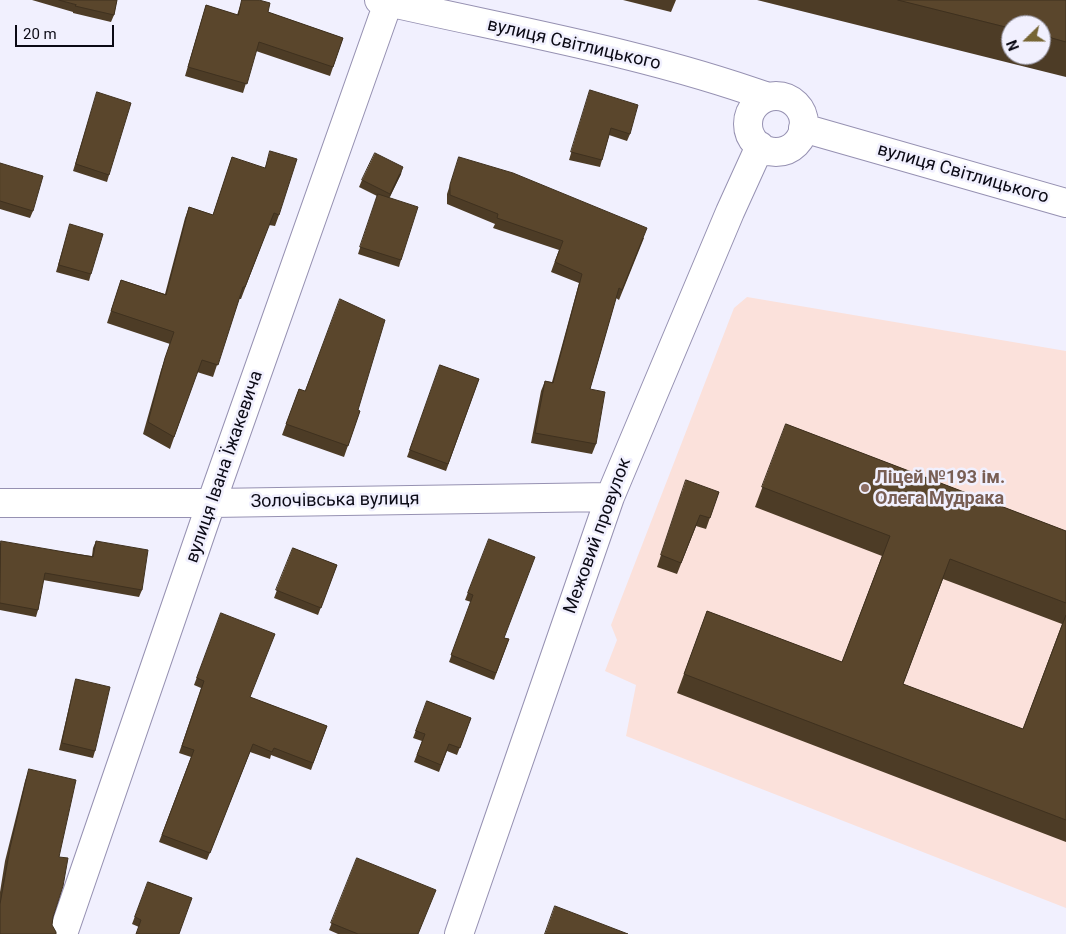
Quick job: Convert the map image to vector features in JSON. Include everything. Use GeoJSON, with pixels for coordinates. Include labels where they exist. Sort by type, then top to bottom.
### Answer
{"type":"FeatureCollection","features":[{"type":"Feature","properties":{"kind":"street","name":"вулиця Світлицького"},"geometry":{"type":"LineString","coordinates":[[386,1],[720,79],[768,97]]}},
{"type":"Feature","properties":{"kind":"street","name":"вулиця Івана Їжакевича"},"geometry":{"type":"LineString","coordinates":[[63,934],[386,1]]}},
{"type":"Feature","properties":{"kind":"street"},"geometry":{"type":"LineString","coordinates":[[768,97],[786,98],[794,102],[800,109],[803,118],[803,128],[800,137],[794,144],[778,151],[768,150],[760,146],[749,132],[749,115],[753,107],[760,100],[768,97]]}},
{"type":"Feature","properties":{"kind":"street","name":"вулиця Світлицького"},"geometry":{"type":"LineString","coordinates":[[803,128],[1066,203]]}},
{"type":"Feature","properties":{"kind":"street","name":"Межовий провулок"},"geometry":{"type":"LineString","coordinates":[[459,934],[610,497],[730,212],[760,146]]}},
{"type":"Feature","properties":{"kind":"street","name":"Золочівська вулиця"},"geometry":{"type":"LineString","coordinates":[[0,503],[610,497]]}},
{"type":"Feature","properties":{"kind":"shaded area","name":"Ліцей №193 ім. Олега Мудрака"},"geometry":{"type":"Polygon","coordinates":[[[747,297],[1066,351],[1066,908],[626,736],[636,685],[605,671],[617,640],[611,625],[734,308],[747,297]]]}},
{"type":"Feature","properties":{"kind":"building"},"geometry":{"type":"Polygon","coordinates":[[[59,0],[117,0],[114,15],[75,6],[59,0]]]}},
{"type":"Feature","properties":{"kind":"building"},"geometry":{"type":"Polygon","coordinates":[[[242,0],[259,0],[270,3],[268,12],[343,38],[333,67],[259,42],[247,84],[188,67],[206,5],[238,15],[242,0]]]}},
{"type":"Feature","properties":{"kind":"building"},"geometry":{"type":"Polygon","coordinates":[[[898,0],[1066,0],[1066,42],[1051,38],[1051,15],[1001,15],[1001,26],[898,0]]]}},
{"type":"Feature","properties":{"kind":"building"},"geometry":{"type":"Polygon","coordinates":[[[590,90],[638,105],[630,134],[611,128],[602,160],[571,152],[590,90]]]}},
{"type":"Feature","properties":{"kind":"building"},"geometry":{"type":"Polygon","coordinates":[[[97,92],[131,103],[109,175],[76,164],[97,92]]]}},
{"type":"Feature","properties":{"kind":"building"},"geometry":{"type":"Polygon","coordinates":[[[270,151],[297,159],[279,215],[274,213],[245,287],[243,287],[218,365],[202,360],[174,437],[148,422],[174,332],[111,311],[121,280],[166,295],[189,207],[213,215],[232,157],[265,168],[270,151]]]}},
{"type":"Feature","properties":{"kind":"building"},"geometry":{"type":"Polygon","coordinates":[[[375,153],[403,167],[390,194],[362,180],[375,153]]]}},
{"type":"Feature","properties":{"kind":"building"},"geometry":{"type":"Polygon","coordinates":[[[459,157],[513,173],[647,228],[622,290],[619,288],[590,389],[605,392],[596,444],[535,433],[545,381],[553,383],[582,274],[555,262],[563,241],[497,218],[498,214],[450,195],[450,185],[459,157]]]}},
{"type":"Feature","properties":{"kind":"building"},"geometry":{"type":"Polygon","coordinates":[[[0,163],[43,176],[33,211],[0,201],[0,163]]]}},
{"type":"Feature","properties":{"kind":"building"},"geometry":{"type":"Polygon","coordinates":[[[378,194],[418,207],[401,260],[360,247],[378,194]]]}},
{"type":"Feature","properties":{"kind":"building"},"geometry":{"type":"Polygon","coordinates":[[[70,224],[103,234],[91,274],[59,265],[70,224]]]}},
{"type":"Feature","properties":{"kind":"building"},"geometry":{"type":"Polygon","coordinates":[[[340,299],[385,320],[358,410],[360,411],[348,446],[286,424],[299,389],[305,391],[340,299]]]}},
{"type":"Feature","properties":{"kind":"building"},"geometry":{"type":"Polygon","coordinates":[[[440,365],[479,379],[448,464],[410,450],[440,365]]]}},
{"type":"Feature","properties":{"kind":"building"},"geometry":{"type":"Polygon","coordinates":[[[786,424],[1066,531],[1066,603],[950,559],[903,684],[1023,729],[1066,615],[1066,820],[684,674],[707,611],[842,662],[890,536],[762,487],[786,424]]]}},
{"type":"Feature","properties":{"kind":"building"},"geometry":{"type":"Polygon","coordinates":[[[686,480],[719,492],[710,518],[700,515],[681,563],[661,555],[686,480]]]}},
{"type":"Feature","properties":{"kind":"building"},"geometry":{"type":"Polygon","coordinates":[[[489,539],[535,557],[504,638],[509,639],[496,673],[451,655],[473,595],[468,593],[489,539]]]}},
{"type":"Feature","properties":{"kind":"building"},"geometry":{"type":"Polygon","coordinates":[[[1,541],[93,557],[96,541],[148,550],[142,590],[45,573],[38,610],[0,603],[1,541]]]}},
{"type":"Feature","properties":{"kind":"building"},"geometry":{"type":"Polygon","coordinates":[[[293,548],[337,565],[321,608],[276,590],[293,548]]]}},
{"type":"Feature","properties":{"kind":"building"},"geometry":{"type":"Polygon","coordinates":[[[221,613],[275,634],[250,697],[327,726],[313,763],[274,748],[272,752],[253,744],[210,853],[162,835],[194,750],[182,746],[204,681],[197,678],[221,613]]]}},
{"type":"Feature","properties":{"kind":"building"},"geometry":{"type":"Polygon","coordinates":[[[76,679],[110,687],[95,751],[62,743],[76,679]]]}},
{"type":"Feature","properties":{"kind":"building"},"geometry":{"type":"Polygon","coordinates":[[[427,701],[471,718],[460,748],[449,744],[441,765],[417,755],[425,734],[416,731],[427,701]]]}},
{"type":"Feature","properties":{"kind":"building"},"geometry":{"type":"Polygon","coordinates":[[[29,769],[76,780],[59,857],[68,858],[63,886],[53,917],[52,925],[56,934],[0,934],[0,904],[10,848],[29,769]]]}},
{"type":"Feature","properties":{"kind":"building"},"geometry":{"type":"Polygon","coordinates":[[[357,858],[436,890],[418,934],[358,934],[331,923],[357,858]]]}},
{"type":"Feature","properties":{"kind":"building"},"geometry":{"type":"Polygon","coordinates":[[[148,882],[192,898],[179,934],[136,934],[141,920],[135,917],[148,882]]]}},
{"type":"Feature","properties":{"kind":"building"},"geometry":{"type":"Polygon","coordinates":[[[555,906],[628,934],[545,934],[555,906]]]}},
{"type":"Feature","properties":{"kind":"place","name":"Ліцей №193 ім. Олега Мудрака"},"geometry":{"type":"Point","coordinates":[865,488]}}]}
